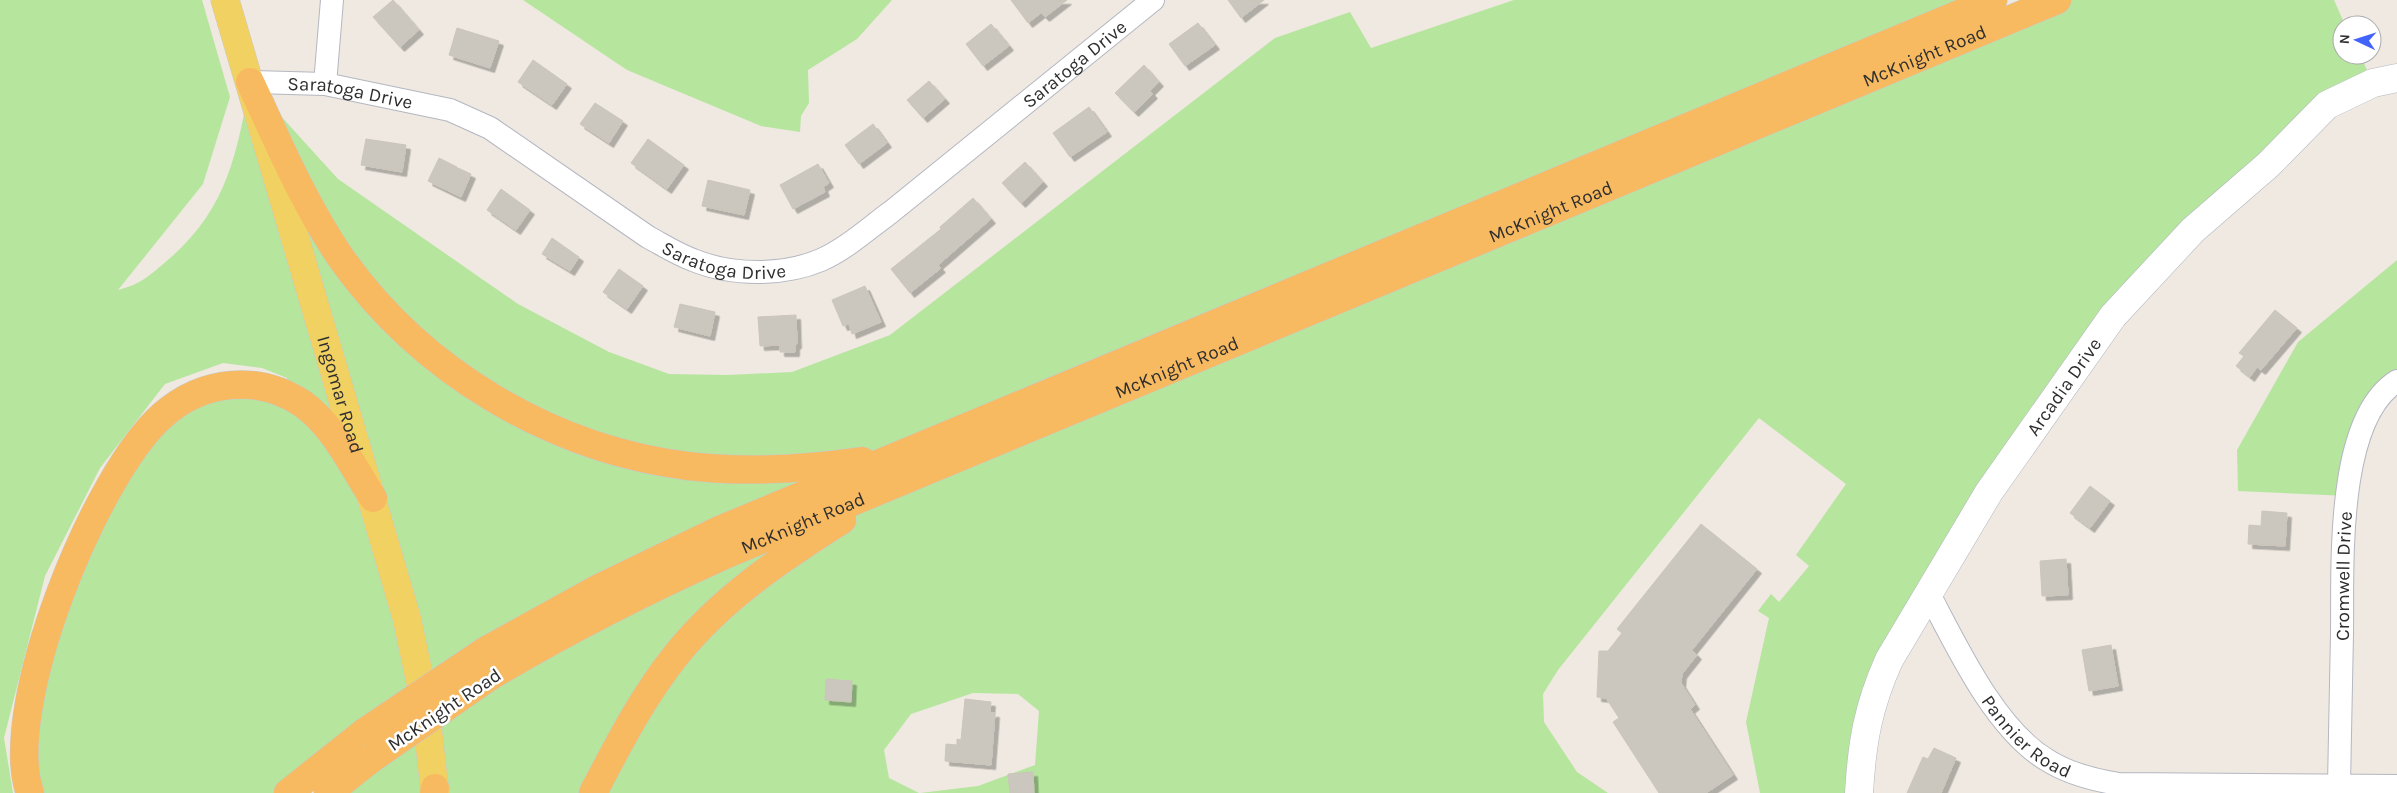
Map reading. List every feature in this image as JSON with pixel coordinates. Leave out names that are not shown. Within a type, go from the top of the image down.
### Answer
[{"type":"highway","name":"McKnight Road","points":[[903,467],[1993,0]]},
{"type":"highway","name":"McKnight Road","points":[[328,793],[541,618],[717,531],[903,467],[2057,0]]},
{"type":"highway","points":[[250,82],[321,227],[366,289],[418,343],[445,366],[506,406],[546,426],[602,447],[631,455],[689,466],[903,467]]},
{"type":"highway","points":[[30,793],[23,760],[25,723],[36,669],[56,607],[79,549],[100,506],[139,442],[164,414],[192,395],[222,385],[254,386],[288,396],[316,414],[372,498]]},
{"type":"highway","points":[[593,793],[641,706],[677,654],[698,630],[769,568],[903,467]]},
{"type":"highway","name":"McKnight Road","points":[[288,793],[366,731],[424,690],[487,664]]},
{"type":"main road","name":"Ingomar Road","points":[[225,0],[372,498],[418,665],[431,743],[435,791]]},
{"type":"street","points":[[325,84],[332,0]]},
{"type":"street","name":"Saratoga Drive","points":[[250,82],[325,84],[402,98],[459,113],[490,128],[648,237],[675,252],[694,261],[720,268],[767,271],[796,268],[822,259],[848,244],[899,206],[1153,0]]},
{"type":"street","name":"Arcadia Drive","points":[[1859,793],[1863,739],[1878,685],[1889,660],[1989,492],[2113,316],[2192,230],[2268,165],[2327,105],[2366,86],[2397,78]]},
{"type":"street","name":"Cromwell Drive","points":[[2339,785],[2344,551],[2349,478],[2363,427],[2374,405],[2390,386],[2397,381]]},
{"type":"street","name":"Pannier Road","points":[[1929,594],[1967,664],[2011,730],[2030,748],[2069,772],[2091,780],[2118,784],[2397,786]]},
{"type":"green space","points":[[0,0],[202,0],[230,97],[203,184],[118,290],[140,282],[169,259],[189,240],[217,200],[234,156],[250,82],[338,179],[518,304],[609,352],[669,374],[727,375],[792,372],[890,335],[1275,38],[1350,12],[1371,48],[1514,0],[1993,0],[549,642],[2057,0],[2334,0],[2341,15],[2332,15],[2332,65],[2365,65],[2373,83],[2353,91],[2113,316],[1889,660],[1859,793],[1760,793],[1746,722],[1769,618],[1758,611],[1771,594],[1779,602],[1809,566],[1796,555],[1846,484],[1759,418],[1558,670],[1543,694],[1544,722],[1577,772],[1608,793],[920,793],[978,786],[1035,765],[1039,711],[1018,694],[973,693],[911,714],[884,750],[889,778],[919,793],[328,793],[371,759],[288,793],[30,793],[23,743],[99,506],[192,395],[288,395],[287,378],[262,368],[223,363],[165,384],[100,468],[45,576],[4,738],[13,793],[0,793]]},
{"type":"green space","points":[[523,0],[892,0],[857,39],[808,70],[809,103],[801,116],[800,132],[761,126],[627,70]]},
{"type":"green space","points":[[2397,260],[2397,381],[2390,386],[2347,496],[2238,491],[2237,450],[2298,342]]},
{"type":"building","points":[[393,0],[419,30],[400,47],[373,17]]},
{"type":"building","points":[[1011,0],[1067,0],[1045,17],[1041,13],[1028,23]]},
{"type":"building","points":[[1228,0],[1264,0],[1241,18]]},
{"type":"building","points":[[1198,23],[1215,45],[1185,66],[1169,44]]},
{"type":"building","points":[[991,24],[1009,46],[983,66],[966,44]]},
{"type":"building","points":[[457,28],[499,41],[490,68],[449,55]]},
{"type":"building","points":[[533,60],[567,84],[552,105],[518,82]]},
{"type":"building","points":[[1144,65],[1159,82],[1150,91],[1153,94],[1134,112],[1115,93]]},
{"type":"building","points":[[929,81],[945,99],[923,118],[907,100]]},
{"type":"building","points":[[595,103],[623,121],[609,143],[580,124]]},
{"type":"building","points":[[1089,107],[1107,132],[1070,157],[1053,133]]},
{"type":"building","points":[[873,124],[887,143],[859,164],[845,145]]},
{"type":"building","points":[[366,139],[406,145],[402,172],[361,165]]},
{"type":"building","points":[[648,139],[684,165],[667,189],[631,163]]},
{"type":"building","points":[[439,158],[457,167],[456,171],[458,168],[471,174],[461,197],[428,181]]},
{"type":"building","points":[[1025,162],[1043,182],[1021,203],[1002,183]]},
{"type":"building","points":[[818,164],[829,183],[823,187],[825,192],[793,209],[780,185]]},
{"type":"building","points":[[708,180],[750,190],[744,215],[702,206]]},
{"type":"building","points":[[501,189],[530,210],[516,230],[487,210]]},
{"type":"building","points":[[973,198],[991,219],[938,265],[941,268],[910,293],[891,269],[941,229],[940,227]]},
{"type":"building","points":[[552,238],[579,257],[570,271],[542,254]]},
{"type":"building","points":[[619,269],[643,286],[627,309],[603,292]]},
{"type":"building","points":[[865,286],[881,322],[852,334],[849,324],[843,326],[832,300]]},
{"type":"building","points":[[680,304],[715,312],[710,336],[674,327]]},
{"type":"building","points":[[2275,310],[2297,328],[2261,370],[2257,367],[2250,377],[2236,366],[2244,356],[2239,353]]},
{"type":"building","points":[[796,315],[797,344],[795,345],[795,352],[780,352],[780,345],[760,346],[758,317]]},
{"type":"building","points":[[2090,486],[2110,501],[2090,528],[2070,513]]},
{"type":"building","points":[[2262,511],[2287,513],[2285,546],[2248,544],[2249,525],[2261,526]]},
{"type":"building","points":[[1701,524],[1757,569],[1692,650],[1697,655],[1682,674],[1681,683],[1695,705],[1690,709],[1733,775],[1706,793],[1659,793],[1613,722],[1619,718],[1606,698],[1597,697],[1599,651],[1608,651],[1622,633],[1617,629]]},
{"type":"building","points":[[2066,559],[2068,595],[2042,596],[2040,561]]},
{"type":"building","points":[[2111,645],[2118,686],[2089,691],[2082,650]]},
{"type":"building","points":[[826,679],[852,681],[851,702],[825,700]]},
{"type":"building","points":[[965,699],[991,702],[990,713],[995,713],[991,765],[945,761],[946,744],[957,745],[957,739],[961,740]]},
{"type":"building","points":[[1934,748],[1956,758],[1941,793],[1907,793],[1923,757],[1928,759]]},
{"type":"building","points":[[1033,772],[1034,793],[1010,793],[1008,774]]}]
